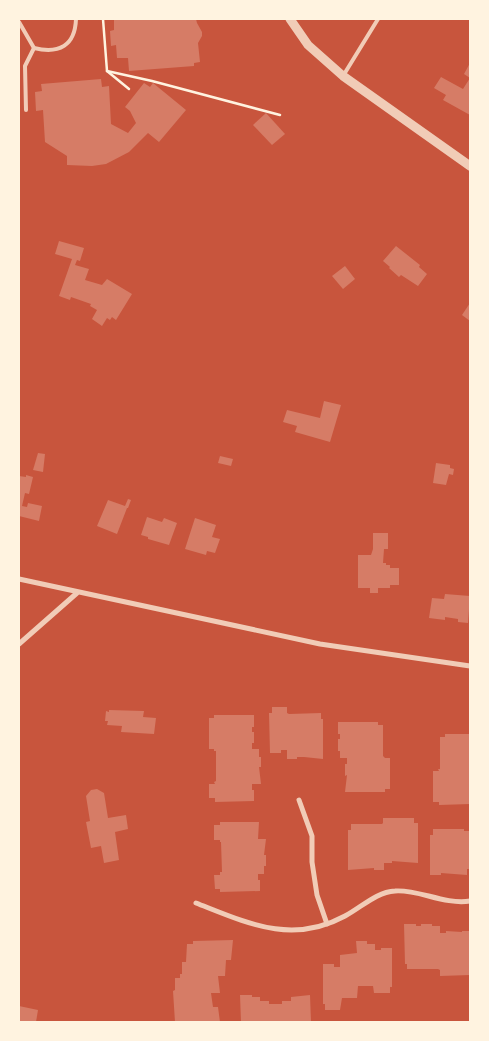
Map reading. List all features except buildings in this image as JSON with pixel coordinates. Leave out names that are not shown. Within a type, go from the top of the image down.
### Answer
[{"type":"street","points":[[290,19],[308,45],[343,76],[470,166]]},
{"type":"street","points":[[19,579],[320,644],[470,666]]},
{"type":"street","points":[[19,644],[77,592]]},
{"type":"street","points":[[299,800],[311,831],[316,895],[328,924]]},
{"type":"street","points":[[196,903],[248,922],[275,930],[288,931],[328,924],[343,917],[376,896],[398,890],[438,899],[470,901]]},
{"type":"lane","points":[[19,22],[34,48],[48,52],[66,45],[76,31],[76,19]]},
{"type":"lane","points":[[343,76],[378,19]]},
{"type":"lane","points":[[26,110],[25,66],[34,48]]},
{"type":"path","points":[[103,19],[106,71],[129,89]]},
{"type":"path","points":[[106,71],[152,81],[280,115]]}]
